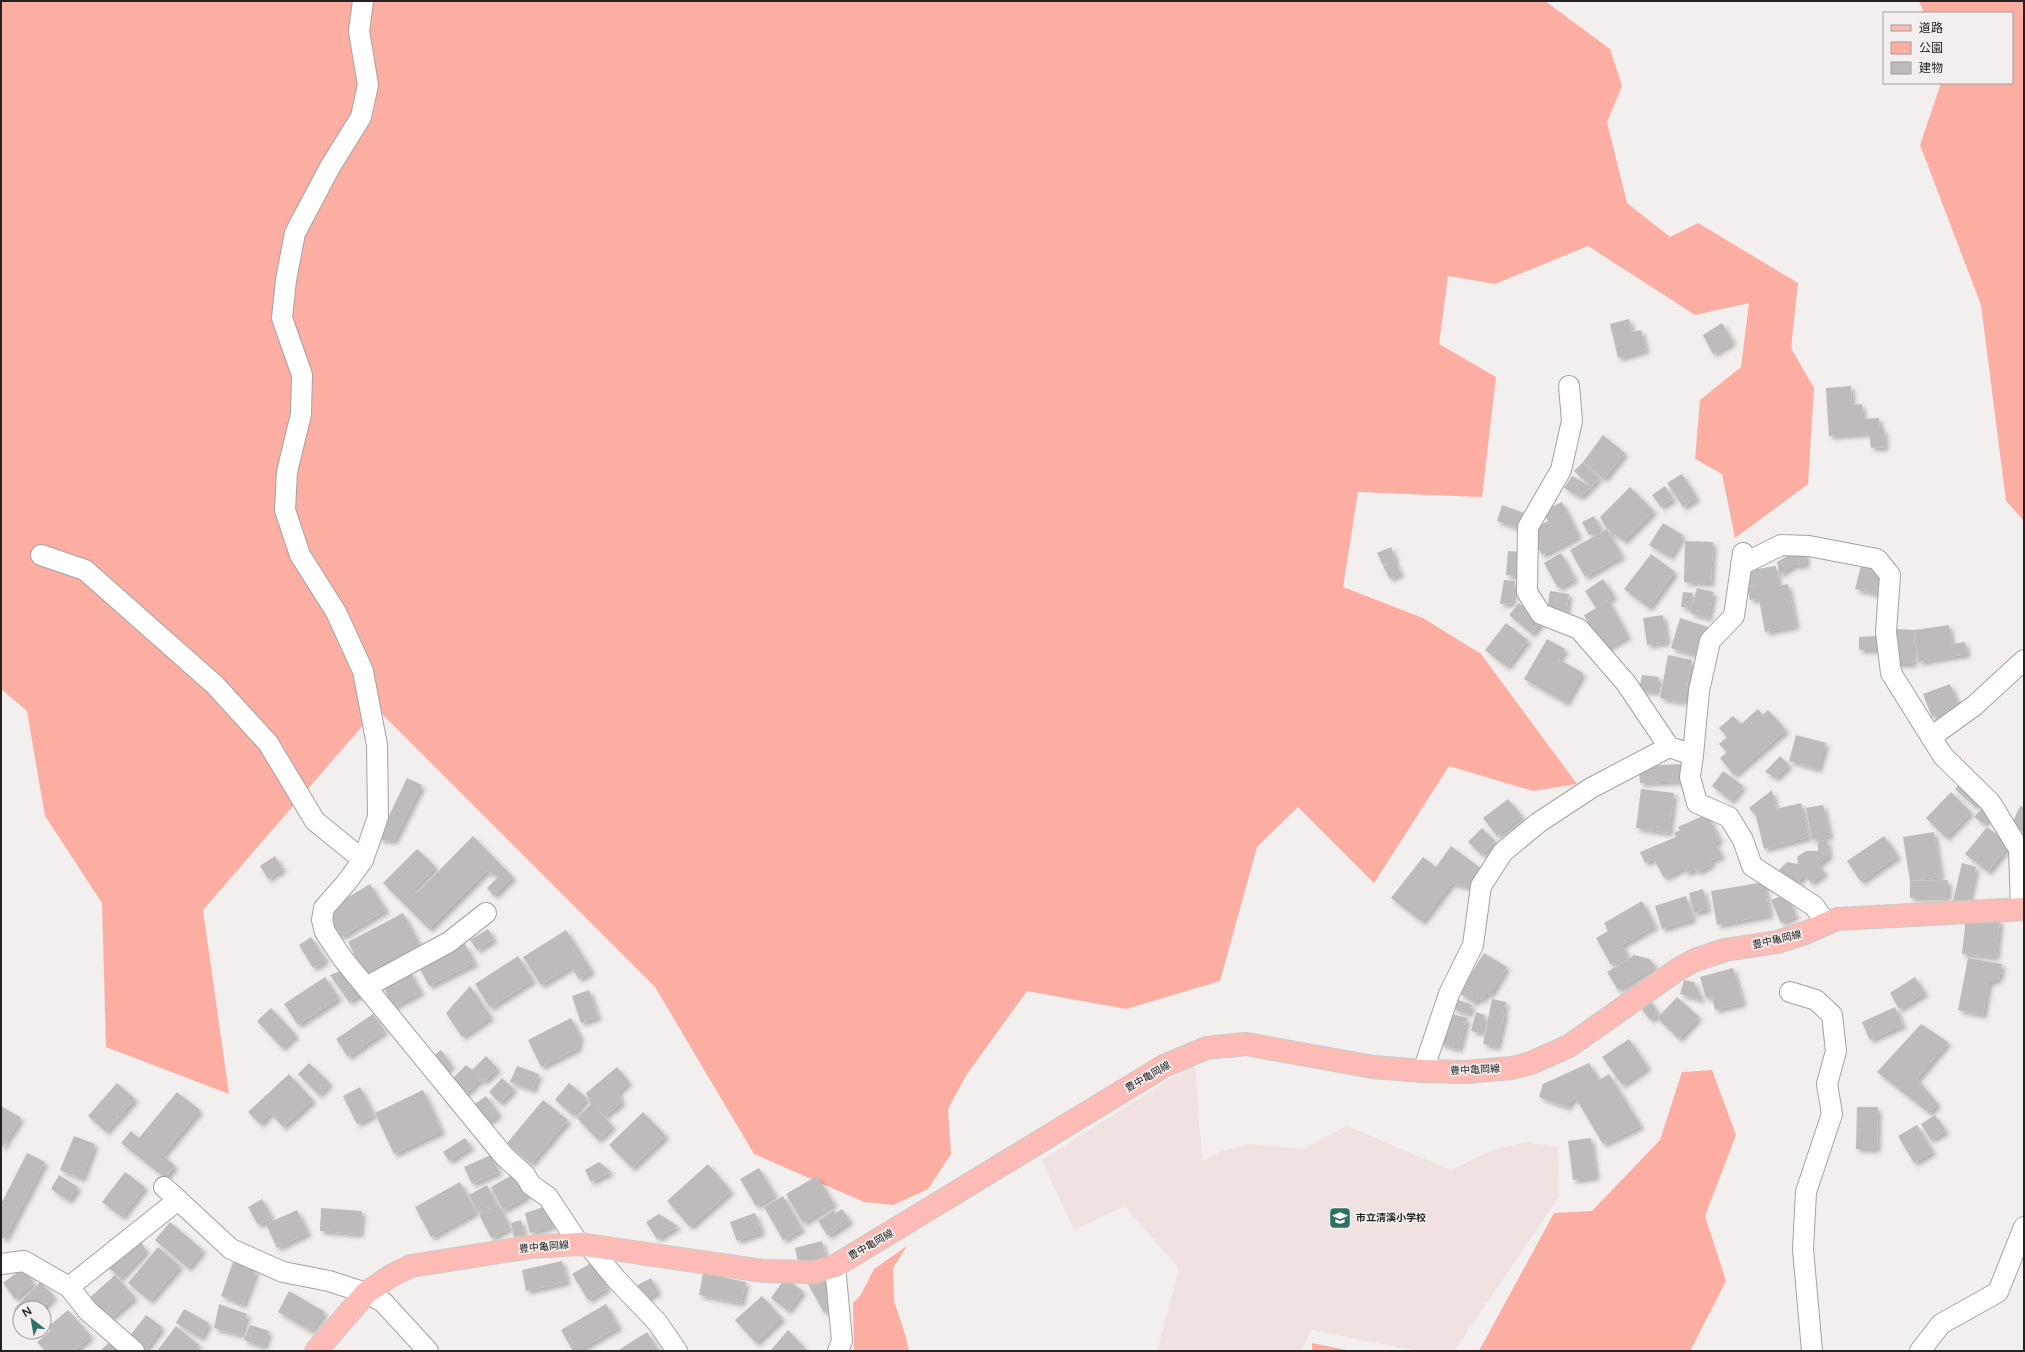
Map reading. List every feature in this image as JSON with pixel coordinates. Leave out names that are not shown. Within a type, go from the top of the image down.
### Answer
[{"type":"main road","name":"豊中亀岡線","points":[[316,1351],[366,1294],[392,1275],[411,1266],[530,1247],[584,1245],[763,1271],[814,1272],[835,1266],[1164,1066],[1206,1048],[1246,1044],[1373,1067],[1423,1071],[1488,1070],[1531,1064],[1569,1046],[1678,970],[1695,960],[1725,950],[1777,942],[1805,933],[1837,919],[2022,909]]},
{"type":"street","points":[[363,1],[359,31],[368,85],[361,117],[330,167],[296,232],[286,280],[282,318],[302,375],[301,414],[287,472],[286,510],[300,555],[336,612],[363,671],[378,745],[378,817],[363,860],[346,883],[324,908],[322,920],[325,932],[343,959],[504,1156],[525,1174],[531,1185],[548,1197],[584,1245],[658,1322],[677,1351]]},
{"type":"street","points":[[1569,386],[1572,421],[1561,470],[1528,527],[1527,592],[1540,614],[1579,629],[1626,683],[1669,747],[1694,755]]},
{"type":"street","points":[[1826,923],[1814,906],[1752,866],[1743,840],[1729,817],[1697,803],[1690,777],[1694,755],[1699,691],[1710,641],[1734,616],[1742,558],[1781,545],[1809,546],[1876,559],[1890,575],[1886,632],[1891,673],[1943,756],[1990,802],[2019,849],[2022,909]]},
{"type":"street","points":[[41,555],[85,570],[215,685],[268,743],[315,821],[363,860]]},
{"type":"street","points":[[1931,737],[1974,706],[2024,660]]},
{"type":"street","points":[[1423,1071],[1449,994],[1473,945],[1481,886],[1503,852],[1538,822],[1591,788],[1669,747]]},
{"type":"street","points":[[366,987],[449,942],[486,913]]},
{"type":"street","points":[[1790,992],[1816,1000],[1832,1015],[1836,1051],[1827,1084],[1832,1114],[1806,1192],[1803,1249],[1812,1351]]},
{"type":"street","points":[[69,1287],[171,1193],[231,1249],[283,1272],[329,1281],[366,1294],[383,1302],[428,1351]]},
{"type":"street","points":[[1920,1351],[1941,1324],[1998,1292],[2024,1227]]},
{"type":"street","points":[[1,1264],[24,1261],[69,1287],[88,1311],[134,1351]]},
{"type":"street","points":[[835,1266],[842,1341],[838,1351]]},
{"type":"shaded area","name":"市立清溪小学校","points":[[1195,1063],[1202,1161],[1221,1151],[1249,1144],[1303,1149],[1347,1126],[1451,1170],[1493,1150],[1525,1142],[1558,1147],[1559,1197],[1454,1351],[1418,1351],[1311,1330],[1302,1351],[1157,1351],[1179,1269],[1125,1206],[1074,1230],[1042,1160]]},
{"type":"green space","points":[[1,1],[1545,1],[1610,49],[1622,86],[1607,122],[1627,203],[1670,237],[1698,223],[1798,283],[1791,348],[1814,388],[1808,484],[1735,538],[1722,474],[1695,459],[1700,400],[1741,367],[1749,303],[1695,315],[1588,246],[1495,284],[1448,276],[1439,344],[1496,377],[1482,497],[1358,492],[1343,587],[1423,618],[1481,654],[1577,784],[1533,791],[1449,766],[1374,883],[1298,807],[1257,847],[1220,981],[1126,1009],[1027,991],[967,1074],[948,1109],[951,1154],[928,1189],[893,1205],[864,1202],[754,1154],[655,987],[377,709],[203,910],[229,1094],[106,1047],[102,903],[45,816],[27,711],[1,689]]},
{"type":"green space","points":[[1919,1],[2024,1],[2024,521],[2006,501],[1981,305],[1920,145],[1941,84],[2013,84],[2013,12],[1924,12]]},
{"type":"green space","points":[[1712,1070],[1736,1135],[1705,1216],[1726,1281],[1691,1349],[1692,1351],[1479,1351],[1554,1213],[1592,1211],[1660,1140],[1682,1072]]},
{"type":"green space","points":[[907,1246],[893,1268],[894,1301],[909,1351],[854,1351],[853,1303],[860,1296],[874,1269]]},
{"type":"green space","points":[[1312,1343],[1351,1351],[1312,1351]]},
{"type":"building","points":[[1629,319],[1632,332],[1641,330],[1646,350],[1618,358],[1610,324]]},
{"type":"building","points":[[1722,323],[1733,342],[1713,354],[1703,335]]},
{"type":"building","points":[[1851,386],[1852,405],[1862,404],[1863,419],[1879,418],[1880,429],[1884,429],[1885,447],[1871,448],[1869,433],[1829,436],[1826,388]]},
{"type":"building","points":[[1603,435],[1625,453],[1604,479],[1583,462]]},
{"type":"building","points":[[1583,462],[1599,478],[1591,487],[1574,471]]},
{"type":"building","points":[[1682,474],[1697,498],[1683,507],[1667,483]]},
{"type":"building","points":[[1572,476],[1591,487],[1580,497],[1564,488]]},
{"type":"building","points":[[1665,486],[1673,499],[1661,507],[1652,495]]},
{"type":"building","points":[[1630,487],[1654,511],[1624,541],[1607,529],[1600,517]]},
{"type":"building","points":[[1562,502],[1579,536],[1542,555],[1529,531],[1548,521],[1543,511]]},
{"type":"building","points":[[1502,505],[1524,513],[1519,528],[1497,521]]},
{"type":"building","points":[[1594,516],[1601,529],[1589,535],[1582,522]]},
{"type":"building","points":[[1663,523],[1683,535],[1670,557],[1649,545]]},
{"type":"building","points":[[1607,529],[1622,556],[1585,577],[1570,550]]},
{"type":"building","points":[[1685,541],[1713,542],[1711,583],[1684,582]]},
{"type":"building","points":[[1391,547],[1396,560],[1394,560],[1401,573],[1390,579],[1383,566],[1392,561],[1383,565],[1377,553]]},
{"type":"building","points":[[1508,551],[1520,552],[1518,576],[1506,575]]},
{"type":"building","points":[[1561,553],[1575,579],[1558,588],[1544,563]]},
{"type":"building","points":[[1792,553],[1806,553],[1806,565],[1794,565],[1780,574],[1777,562]]},
{"type":"building","points":[[1651,554],[1675,572],[1649,608],[1624,589]]},
{"type":"building","points":[[1776,566],[1779,586],[1788,584],[1796,626],[1765,632],[1759,599],[1750,600],[1747,587],[1758,585],[1748,586],[1750,570]]},
{"type":"building","points":[[1861,566],[1882,571],[1876,594],[1855,589]]},
{"type":"building","points":[[1603,579],[1614,596],[1596,608],[1585,591]]},
{"type":"building","points":[[1504,580],[1515,581],[1512,603],[1500,604]]},
{"type":"building","points":[[1697,588],[1714,592],[1708,618],[1690,613]]},
{"type":"building","points":[[1550,591],[1569,594],[1566,613],[1547,610]]},
{"type":"building","points":[[1683,592],[1693,593],[1692,608],[1681,607]]},
{"type":"building","points":[[1609,601],[1628,636],[1604,650],[1584,615]]},
{"type":"building","points":[[1519,603],[1542,622],[1532,634],[1509,615]]},
{"type":"building","points":[[1663,615],[1667,642],[1647,645],[1643,618]]},
{"type":"building","points":[[1680,618],[1708,627],[1698,656],[1671,648]]},
{"type":"building","points":[[1506,623],[1528,640],[1507,667],[1485,650]]},
{"type":"building","points":[[1949,625],[1952,644],[1965,642],[1967,654],[1918,662],[1915,630]]},
{"type":"building","points":[[1897,629],[1915,630],[1913,664],[1895,664]]},
{"type":"building","points":[[1878,636],[1878,650],[1859,650],[1859,637]]},
{"type":"building","points":[[1547,639],[1565,649],[1554,669],[1560,660],[1583,673],[1566,703],[1524,679]]},
{"type":"building","points":[[1668,655],[1692,660],[1684,702],[1660,698]]},
{"type":"building","points":[[1642,675],[1659,677],[1656,692],[1639,690]]},
{"type":"building","points":[[1950,684],[1959,706],[1932,717],[1923,694]]},
{"type":"building","points":[[1758,709],[1763,715],[1768,710],[1786,730],[1734,775],[1720,758],[1727,752],[1719,744],[1727,737],[1719,728],[1733,716],[1741,724]]},
{"type":"building","points":[[1796,735],[1826,743],[1818,769],[1789,761]]},
{"type":"building","points":[[1780,756],[1789,765],[1776,778],[1765,772]]},
{"type":"building","points":[[1683,764],[1683,781],[1640,783],[1639,766]]},
{"type":"building","points":[[1723,771],[1743,786],[1731,801],[1712,786]]},
{"type":"building","points":[[407,778],[422,785],[394,841],[378,839]]},
{"type":"building","points":[[1963,781],[1982,799],[1975,807],[1955,789]]},
{"type":"building","points":[[1641,789],[1674,793],[1669,833],[1636,828]]},
{"type":"building","points":[[1772,790],[1776,809],[1801,803],[1809,837],[1764,849],[1756,816],[1749,808]]},
{"type":"building","points":[[1951,792],[1971,812],[1946,838],[1926,818]]},
{"type":"building","points":[[1508,799],[1522,816],[1497,836],[1483,818]]},
{"type":"building","points":[[1823,805],[1830,836],[1812,840],[1806,808]]},
{"type":"building","points":[[2020,806],[2024,807],[2023,831],[2011,826]]},
{"type":"building","points":[[1983,807],[1992,814],[1984,824],[1974,817]]},
{"type":"building","points":[[1707,814],[1720,840],[1715,843],[1722,856],[1710,861],[1712,864],[1697,872],[1695,869],[1686,873],[1684,868],[1664,878],[1654,859],[1645,863],[1640,852],[1676,837],[1674,833],[1680,830],[1678,827]]},
{"type":"building","points":[[1987,827],[2010,844],[1988,872],[1965,854]]},
{"type":"building","points":[[1482,828],[1495,841],[1482,855],[1468,842]]},
{"type":"building","points":[[1934,832],[1941,877],[1910,881],[1903,837]]},
{"type":"building","points":[[473,836],[513,877],[494,896],[487,888],[498,877],[487,871],[429,929],[383,883],[417,849],[436,867],[414,889],[417,893]]},
{"type":"building","points":[[1884,836],[1898,856],[1861,882],[1847,861]]},
{"type":"building","points":[[1827,839],[1829,856],[1818,864],[1825,873],[1811,883],[1804,874],[1798,883],[1778,871],[1787,862],[1798,864],[1797,857],[1806,851],[1818,851],[1818,843]]},
{"type":"building","points":[[1451,846],[1483,870],[1470,888],[1452,883],[1422,922],[1391,898],[1423,857],[1436,867]]},
{"type":"building","points":[[275,856],[283,869],[268,879],[260,866]]},
{"type":"building","points":[[1962,863],[1976,867],[1969,900],[1953,901]]},
{"type":"building","points":[[1948,880],[1948,897],[1910,898],[1910,881]]},
{"type":"building","points":[[1764,882],[1770,915],[1717,925],[1711,891]]},
{"type":"building","points":[[370,884],[386,910],[341,937],[325,911]]},
{"type":"building","points":[[1703,889],[1708,909],[1694,913],[1689,893]]},
{"type":"building","points":[[1786,894],[1796,916],[1781,923],[1771,900]]},
{"type":"building","points":[[1686,896],[1693,919],[1662,929],[1655,906]]},
{"type":"building","points":[[1642,901],[1655,926],[1622,945],[1628,956],[1611,965],[1596,938],[1608,931],[1604,923]]},
{"type":"building","points":[[403,913],[421,947],[365,976],[348,942]]},
{"type":"building","points":[[1966,917],[2000,920],[1996,957],[1962,954]]},
{"type":"building","points":[[488,929],[494,939],[477,950],[470,940]]},
{"type":"building","points":[[566,930],[592,971],[579,979],[571,967],[541,985],[523,957]]},
{"type":"building","points":[[311,937],[326,960],[313,968],[299,945]]},
{"type":"building","points":[[465,944],[475,963],[429,986],[419,967]]},
{"type":"building","points":[[1484,953],[1507,967],[1490,995],[1486,993],[1482,1000],[1478,998],[1475,1003],[1459,993]]},
{"type":"building","points":[[1634,955],[1650,959],[1655,967],[1618,990],[1607,972]]},
{"type":"building","points":[[518,956],[533,980],[490,1008],[475,984]]},
{"type":"building","points":[[1968,958],[2002,964],[1999,979],[1989,982],[1983,1015],[1958,1010]]},
{"type":"building","points":[[1733,968],[1743,1003],[1715,1010],[1712,997],[1706,998],[1700,977]]},
{"type":"building","points":[[345,969],[362,993],[349,1002],[330,975]]},
{"type":"building","points":[[410,971],[421,992],[393,1007],[383,986]]},
{"type":"building","points":[[325,977],[339,998],[298,1025],[284,1004]]},
{"type":"building","points":[[1915,977],[1925,993],[1899,1009],[1890,993]]},
{"type":"building","points":[[1684,980],[1694,982],[1702,1000],[1680,994]]},
{"type":"building","points":[[470,986],[491,1017],[462,1037],[446,1013]]},
{"type":"building","points":[[589,990],[598,1017],[581,1023],[572,996]]},
{"type":"building","points":[[1677,997],[1699,1017],[1679,1039],[1657,1018]]},
{"type":"building","points":[[1648,998],[1659,1014],[1650,1020],[1638,1004]]},
{"type":"building","points":[[1456,999],[1472,1005],[1469,1014],[1453,1009]]},
{"type":"building","points":[[1492,999],[1506,1002],[1497,1047],[1483,1044]]},
{"type":"building","points":[[1895,1007],[1903,1025],[1870,1040],[1862,1022]]},
{"type":"building","points":[[271,1008],[296,1035],[282,1048],[257,1021]]},
{"type":"building","points":[[1476,1012],[1485,1015],[1481,1033],[1471,1031]]},
{"type":"building","points":[[1448,1013],[1467,1018],[1459,1049],[1440,1044]]},
{"type":"building","points":[[373,1014],[385,1031],[348,1057],[336,1039]]},
{"type":"building","points":[[571,1018],[580,1036],[578,1048],[541,1067],[528,1040]]},
{"type":"building","points":[[1921,1024],[1948,1042],[1917,1079],[1938,1104],[1929,1113],[1877,1072]]},
{"type":"building","points":[[1629,1039],[1648,1067],[1622,1085],[1602,1057]]},
{"type":"building","points":[[441,1050],[452,1066],[443,1072],[432,1057]]},
{"type":"building","points":[[486,1056],[498,1069],[483,1082],[474,1072],[480,1080],[463,1096],[449,1082],[466,1065],[472,1070]]},
{"type":"building","points":[[309,1063],[330,1083],[319,1095],[298,1074]]},
{"type":"building","points":[[1589,1063],[1599,1080],[1609,1074],[1641,1126],[1603,1144],[1575,1097],[1567,1107],[1539,1097],[1543,1084]]},
{"type":"building","points":[[517,1066],[539,1074],[533,1090],[510,1082]]},
{"type":"building","points":[[617,1067],[629,1082],[618,1092],[622,1102],[605,1116],[594,1107],[613,1126],[598,1140],[577,1118],[591,1104],[586,1093]]},
{"type":"building","points":[[289,1074],[313,1100],[283,1127],[271,1113],[260,1124],[248,1112]]},
{"type":"building","points":[[502,1078],[514,1089],[500,1103],[489,1092]]},
{"type":"building","points":[[117,1083],[135,1099],[106,1132],[88,1116]]},
{"type":"building","points":[[569,1083],[587,1098],[573,1115],[555,1100]]},
{"type":"building","points":[[360,1087],[374,1115],[357,1124],[343,1096]]},
{"type":"building","points":[[423,1090],[442,1131],[394,1154],[375,1113]]},
{"type":"building","points":[[177,1092],[200,1110],[163,1155],[175,1166],[165,1178],[121,1143],[131,1131],[139,1138]]},
{"type":"building","points":[[486,1096],[499,1114],[485,1124],[472,1106]]},
{"type":"building","points":[[543,1100],[568,1120],[531,1164],[507,1143]]},
{"type":"building","points":[[1,1106],[21,1118],[1,1149]]},
{"type":"building","points":[[1857,1107],[1878,1107],[1877,1149],[1856,1149]]},
{"type":"building","points":[[643,1112],[666,1136],[632,1168],[609,1145]]},
{"type":"building","points":[[1935,1115],[1946,1131],[1931,1140],[1921,1124]]},
{"type":"building","points":[[1917,1125],[1933,1152],[1914,1163],[1898,1136]]},
{"type":"building","points":[[74,1136],[95,1144],[82,1179],[60,1170]]},
{"type":"building","points":[[465,1138],[471,1147],[449,1161],[443,1152]]},
{"type":"building","points":[[1591,1138],[1596,1177],[1573,1180],[1568,1141]]},
{"type":"building","points":[[27,1153],[45,1162],[5,1239],[1,1237],[1,1204]]},
{"type":"building","points":[[491,1155],[499,1172],[472,1184],[464,1167]]},
{"type":"building","points":[[599,1162],[611,1172],[591,1182],[585,1170]]},
{"type":"building","points":[[708,1164],[731,1191],[690,1227],[667,1201]]},
{"type":"building","points":[[759,1168],[775,1195],[756,1206],[740,1179]]},
{"type":"building","points":[[125,1172],[145,1187],[122,1217],[102,1202]]},
{"type":"building","points":[[516,1173],[528,1196],[503,1210],[491,1187]]},
{"type":"building","points":[[59,1175],[78,1187],[69,1201],[51,1189]]},
{"type":"building","points":[[817,1176],[834,1204],[803,1223],[786,1194]]},
{"type":"building","points":[[460,1182],[476,1212],[431,1237],[415,1207]]},
{"type":"building","points":[[487,1185],[496,1203],[478,1212],[469,1195]]},
{"type":"building","points":[[783,1196],[802,1229],[783,1240],[764,1207]]},
{"type":"building","points":[[262,1199],[272,1218],[258,1225],[248,1207]]},
{"type":"building","points":[[498,1204],[510,1228],[491,1238],[479,1214]]},
{"type":"building","points":[[547,1206],[553,1226],[530,1233],[525,1213]]},
{"type":"building","points":[[321,1208],[362,1211],[360,1234],[320,1231]]},
{"type":"building","points":[[842,1209],[850,1221],[828,1236],[818,1221],[834,1210],[836,1213]]},
{"type":"building","points":[[297,1210],[308,1233],[277,1248],[266,1224]]},
{"type":"building","points":[[755,1213],[762,1232],[737,1241],[730,1222]]},
{"type":"building","points":[[659,1214],[678,1226],[657,1239],[646,1222]]},
{"type":"building","points":[[521,1220],[524,1234],[514,1237],[511,1223]]},
{"type":"building","points":[[170,1222],[203,1250],[188,1268],[155,1240]]},
{"type":"building","points":[[822,1241],[825,1254],[798,1262],[795,1248]]},
{"type":"building","points":[[142,1243],[146,1251],[120,1278],[105,1264]]},
{"type":"building","points":[[158,1247],[180,1266],[150,1301],[128,1283]]},
{"type":"building","points":[[562,1261],[567,1282],[526,1291],[522,1270]]},
{"type":"building","points":[[233,1262],[256,1271],[243,1305],[221,1296]]},
{"type":"building","points":[[593,1262],[608,1288],[588,1300],[572,1274]]},
{"type":"building","points":[[23,1268],[34,1283],[15,1299],[3,1283]]},
{"type":"building","points":[[703,1273],[746,1282],[741,1303],[699,1295]]},
{"type":"building","points":[[115,1275],[135,1297],[105,1323],[86,1301]]},
{"type":"building","points":[[651,1278],[658,1292],[644,1300],[636,1286]]},
{"type":"building","points":[[785,1278],[803,1291],[788,1311],[771,1298]]},
{"type":"building","points":[[829,1280],[834,1307],[824,1313],[807,1282]]},
{"type":"building","points":[[40,1282],[54,1296],[50,1300],[23,1300]]},
{"type":"building","points":[[289,1291],[325,1312],[311,1331],[278,1312]]},
{"type":"building","points":[[762,1296],[782,1318],[756,1343],[735,1320]]},
{"type":"building","points":[[219,1304],[247,1314],[241,1335],[214,1328]]},
{"type":"building","points":[[606,1304],[619,1327],[577,1351],[573,1351],[561,1330]]},
{"type":"building","points":[[184,1309],[209,1323],[201,1338],[176,1323]]},
{"type":"building","points":[[68,1310],[91,1336],[74,1351],[46,1351],[37,1342],[39,1340],[52,1340],[52,1323]]},
{"type":"building","points":[[146,1315],[162,1327],[145,1350],[129,1337]]},
{"type":"building","points":[[250,1325],[269,1331],[264,1347],[244,1340]]},
{"type":"building","points":[[176,1326],[199,1345],[194,1351],[157,1351]]},
{"type":"building","points":[[788,1330],[804,1347],[800,1351],[770,1351]]},
{"type":"building","points":[[647,1332],[659,1351],[617,1351]]},
{"type":"building","points":[[114,1338],[127,1351],[101,1350]]},
{"type":"place","name":"市立清溪小学校","points":[[1340,1218]]}]
